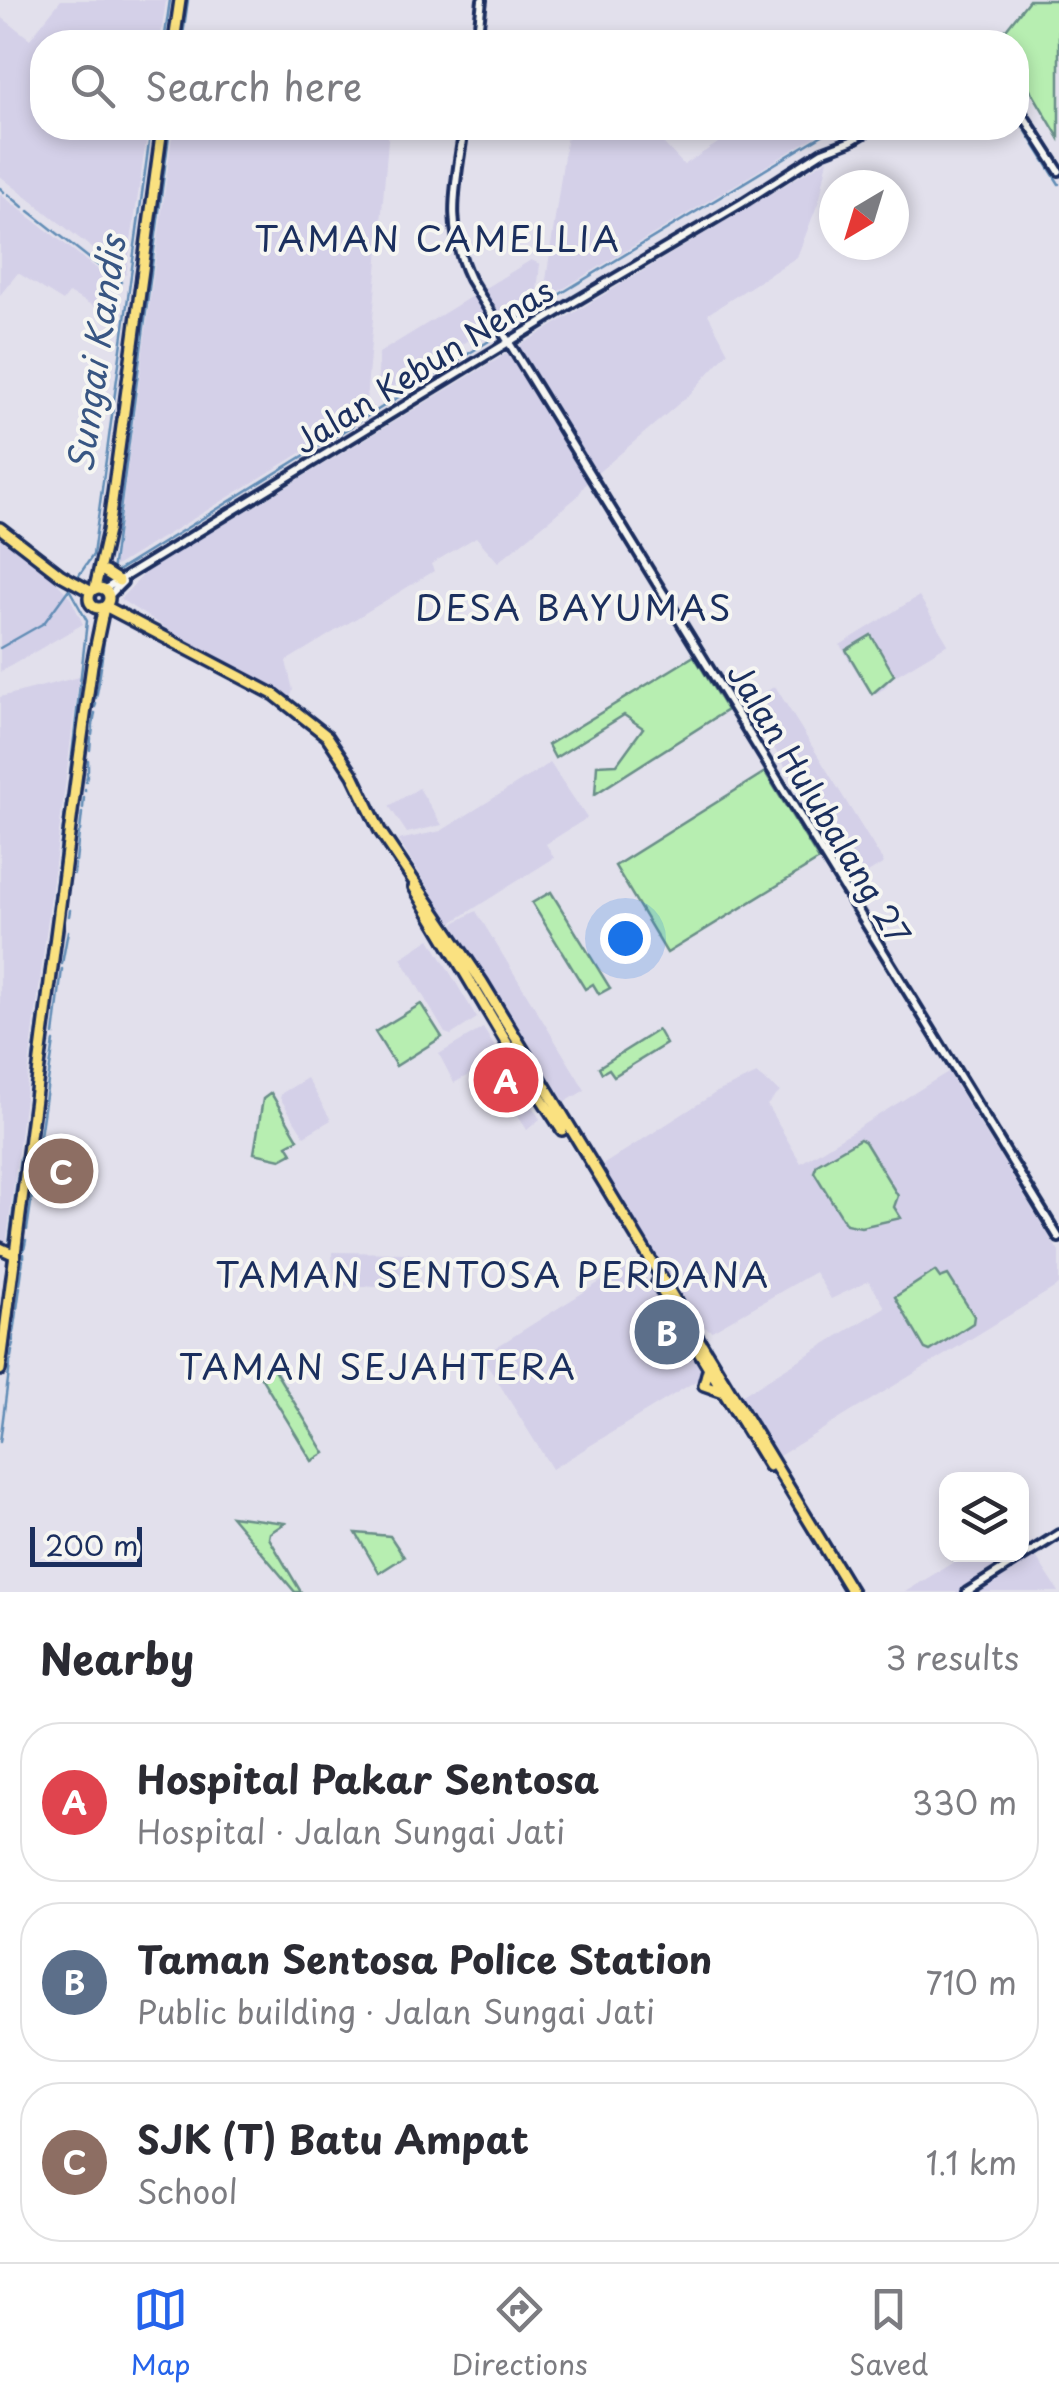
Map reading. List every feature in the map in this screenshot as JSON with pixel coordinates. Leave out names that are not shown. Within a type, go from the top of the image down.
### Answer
[{"type":"main road","points":[[176,30],[180,0]]},
{"type":"main road","points":[[0,1370],[103,554],[160,140]]},
{"type":"main road","points":[[0,528],[61,575],[275,695],[327,736],[380,830],[705,1348],[849,1592]]},
{"type":"main road","points":[[98,596],[105,572],[103,554]]},
{"type":"main road","points":[[105,572],[119,580]]},
{"type":"main road","points":[[61,575],[98,596]]},
{"type":"main road","points":[[515,1046],[708,1369],[704,1386],[723,1393],[849,1592]]},
{"type":"main road","points":[[0,1248],[16,1255]]},
{"type":"main road","points":[[685,1318],[705,1332],[705,1348]]},
{"type":"street","points":[[478,30],[482,0]]},
{"type":"street","points":[[1029,124],[1059,170]]},
{"type":"street","name":"Jalan Hulubalang 27","points":[[462,140],[453,208],[455,238],[470,279],[1059,1238]]},
{"type":"street","name":"Jalan Kebun Nenas","points":[[98,596],[822,152],[853,140]]},
{"type":"street","points":[[494,352],[501,329],[527,331]]},
{"type":"street","points":[[98,596],[136,572]]},
{"type":"street","points":[[967,1592],[1059,1534]]},
{"type":"shaded area","points":[[61,0],[166,0],[162,30],[37,30]]},
{"type":"shaded area","points":[[0,16],[30,39],[30,140],[146,140],[126,275],[0,176]]},
{"type":"shaded area","points":[[171,140],[388,140],[365,414],[114,567]]},
{"type":"shaded area","points":[[566,140],[660,140],[684,165],[723,140],[809,140],[543,301]]},
{"type":"shaded area","points":[[828,159],[826,170],[819,170],[819,201],[797,257],[708,314],[728,352],[690,394],[587,482],[577,497],[498,562],[476,537],[431,564],[434,571],[286,661],[293,690],[290,698],[200,650],[120,599],[147,571]]},
{"type":"shaded area","points":[[0,194],[113,281],[107,313],[69,293],[63,301],[18,273],[0,295]]},
{"type":"shaded area","points":[[531,260],[540,264],[537,292],[531,302],[383,393],[377,391],[379,353]]},
{"type":"shaded area","points":[[0,532],[36,560],[70,597],[83,624],[0,672]]},
{"type":"shaded area","points":[[919,596],[948,644],[890,679],[885,688],[872,696],[840,645]]},
{"type":"shaded area","points":[[79,677],[6,1246],[0,1242],[0,697]]},
{"type":"shaded area","points":[[775,686],[884,863],[855,881],[747,704]]},
{"type":"shaded area","points":[[550,763],[587,818],[546,844],[554,858],[451,923],[398,840],[441,831]]},
{"type":"shaded area","points":[[419,788],[442,825],[407,833],[389,806]]},
{"type":"shaded area","points":[[476,911],[585,1090],[565,1102],[453,924]]},
{"type":"shaded area","points":[[430,939],[477,1018],[451,1035],[445,1033],[401,958]]},
{"type":"shaded area","points":[[483,1028],[501,1057],[454,1083],[439,1054]]},
{"type":"shaded area","points":[[508,1069],[540,1119],[527,1130],[509,1101],[496,1109],[479,1087]]},
{"type":"shaded area","points":[[948,1072],[1059,1252],[1059,1285],[779,1456],[741,1396],[885,1307],[869,1281],[831,1299],[815,1272],[712,1331],[700,1325],[601,1166],[717,1092],[757,1074],[780,1092],[767,1105],[801,1163]]},
{"type":"shaded area","points":[[307,1078],[331,1120],[304,1136],[280,1098]]},
{"type":"shaded area","points":[[42,1148],[86,1154],[81,1193],[37,1188]]},
{"type":"shaded area","points":[[332,1252],[409,1253],[419,1265],[378,1287],[334,1285]]},
{"type":"shaded area","points":[[635,1260],[704,1376],[552,1469],[482,1356]]},
{"type":"shaded area","points":[[1029,1546],[1059,1592],[905,1592],[954,1562],[1029,1562]]},
{"type":"green space","points":[[1029,0],[1059,0],[1059,138],[1029,87],[1029,30],[1005,30]]},
{"type":"green space","points":[[871,635],[894,675],[872,694],[846,650]]},
{"type":"green space","points":[[694,656],[727,710],[595,794],[597,765],[617,764],[643,728],[624,715],[555,758],[548,745]]},
{"type":"green space","points":[[765,772],[819,860],[667,953],[615,866]]},
{"type":"green space","points":[[551,892],[610,988],[599,994],[593,984],[585,989],[532,903]]},
{"type":"green space","points":[[421,1004],[442,1037],[396,1066],[375,1032]]},
{"type":"green space","points":[[658,1030],[666,1044],[614,1076],[609,1069],[602,1073],[599,1067]]},
{"type":"green space","points":[[271,1093],[298,1139],[287,1145],[292,1153],[281,1159],[254,1153],[263,1099]]},
{"type":"green space","points":[[860,1139],[898,1196],[894,1207],[901,1218],[861,1227],[846,1224],[814,1172],[817,1164]]},
{"type":"green space","points":[[935,1271],[940,1278],[948,1275],[974,1316],[973,1323],[930,1351],[925,1349],[895,1297]]},
{"type":"green space","points":[[272,1366],[325,1453],[312,1461],[259,1374]]},
{"type":"green space","points":[[231,1516],[285,1523],[269,1538],[301,1592],[295,1592]]},
{"type":"green space","points":[[356,1533],[390,1536],[404,1557],[379,1573]]},
{"type":"waterway","name":"Sungai Kandis","points":[[166,30],[170,0]]},
{"type":"waterway","points":[[184,30],[188,0]]},
{"type":"waterway","points":[[1029,136],[1059,184]]},
{"type":"waterway","name":"Sungai Kandis","points":[[75,581],[93,555],[149,140]]},
{"type":"waterway","points":[[112,572],[168,140]]},
{"type":"waterway","points":[[514,322],[814,140]]},
{"type":"waterway","points":[[0,188],[4,192]]},
{"type":"waterway","points":[[8,194],[23,207]]},
{"type":"waterway","points":[[29,211],[104,270]]},
{"type":"waterway","points":[[111,275],[121,282]]},
{"type":"waterway","points":[[114,573],[493,335]]},
{"type":"waterway","name":"Sungai Kandis","points":[[0,648],[44,623],[71,586]]},
{"type":"waterway","points":[[69,589],[87,621],[70,774]]},
{"type":"waterway","points":[[101,664],[107,616],[112,614]]},
{"type":"waterway","points":[[99,680],[101,667]]},
{"type":"waterway","points":[[96,698],[99,682]]},
{"type":"waterway","points":[[93,725],[95,713]]},
{"type":"waterway","points":[[92,735],[93,727]]},
{"type":"waterway","points":[[90,750],[91,738]]},
{"type":"waterway","points":[[88,760],[88,770]]},
{"type":"waterway","points":[[86,781],[87,776]]},
{"type":"waterway","points":[[52,913],[67,797]]},
{"type":"waterway","points":[[83,808],[84,797]]},
{"type":"waterway","points":[[80,831],[82,813]]},
{"type":"waterway","points":[[76,861],[79,833]]},
{"type":"waterway","points":[[74,874],[75,864]]},
{"type":"waterway","points":[[69,916],[70,910]]},
{"type":"waterway","points":[[33,1060],[51,927]]},
{"type":"waterway","points":[[62,964],[68,931]]},
{"type":"waterway","points":[[54,1035],[62,969]]},
{"type":"waterway","points":[[37,1156],[54,1041]]},
{"type":"waterway","points":[[9,1245],[20,1157]]},
{"type":"waterway","points":[[35,1172],[37,1160]]},
{"type":"waterway","points":[[27,1230],[35,1175]]},
{"type":"waterway","points":[[24,1250],[26,1240]]},
{"type":"waterway","points":[[5,1280],[8,1260]]},
{"type":"waterway","points":[[22,1266],[23,1260]]},
{"type":"waterway","points":[[20,1284],[22,1269]]},
{"type":"waterway","points":[[0,1322],[5,1284]]},
{"type":"waterway","points":[[17,1309],[20,1287]]},
{"type":"waterway","points":[[14,1333],[17,1312]]},
{"type":"waterway","points":[[13,1341],[14,1336]]},
{"type":"waterway","points":[[12,1348],[13,1344]]},
{"type":"waterway","points":[[11,1357],[12,1351]]},
{"type":"waterway","points":[[0,1442],[10,1364]]},
{"type":"place","name":"Hospital Pakar Sentosa","points":[[506,1080]]},
{"type":"place","name":"SJK (T) Batu Ampat","points":[[61,1171]]},
{"type":"place","name":"Taman Sentosa Police Station","points":[[667,1332]]},
{"type":"district","name":"TAMAN CAMELLIA","points":[[438,237]]},
{"type":"district","name":"DESA BAYUMAS","points":[[574,606]]},
{"type":"district","name":"TAMAN SENTOSA PERDANA","points":[[493,1273]]},
{"type":"district","name":"TAMAN SEJAHTERA","points":[[378,1365]]}]
